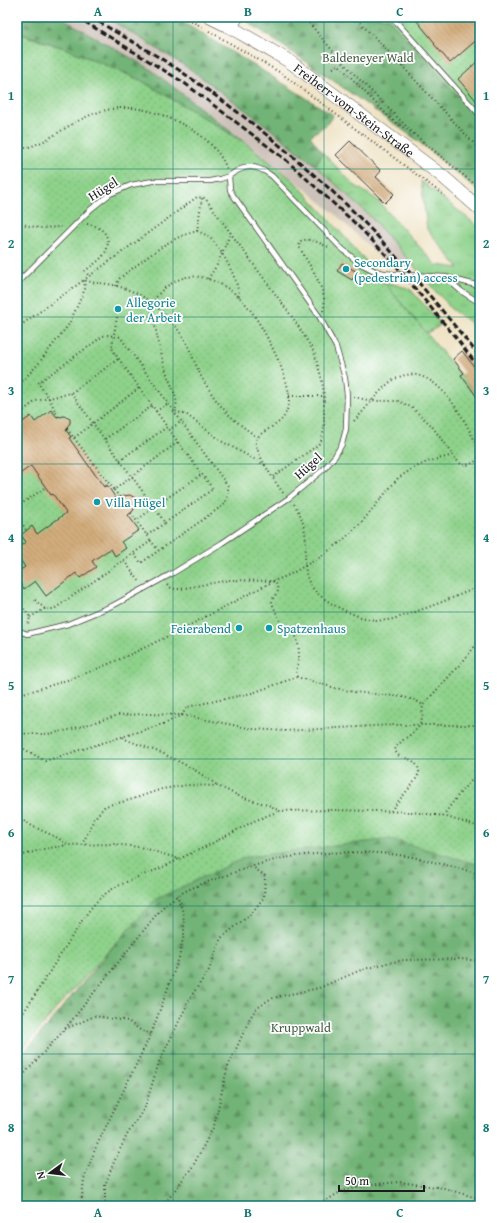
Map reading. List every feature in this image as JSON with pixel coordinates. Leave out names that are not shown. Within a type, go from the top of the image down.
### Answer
[{"type":"main road","name":"Freiherr-vom-Stein-Straße","points":[[214,18],[289,61],[441,175],[480,209]]},
{"type":"street","points":[[232,28],[239,17]]},
{"type":"lane","points":[[392,17],[480,115]]},
{"type":"lane","name":"Hügel","points":[[17,283],[91,209],[110,194],[131,185],[153,181],[210,181],[228,176],[238,170],[256,167],[265,170],[272,176],[340,247],[359,263],[375,271],[445,277],[480,286]]},
{"type":"lane","name":"Hügel","points":[[27,634],[68,624],[114,605],[162,579],[222,543],[289,498],[324,468],[335,456],[342,444],[346,429],[347,395],[346,378],[338,352],[319,316],[233,195],[230,190],[228,176]]},
{"type":"lane","points":[[445,277],[461,291],[480,304]]},
{"type":"lane","points":[[17,630],[27,634]]},
{"type":"path","points":[[184,17],[281,73],[450,200]]},
{"type":"path","points":[[304,17],[343,63],[415,135],[480,190]]},
{"type":"path","points":[[354,17],[390,53],[480,150]]},
{"type":"path","points":[[333,68],[339,65],[391,119],[415,135]]},
{"type":"path","points":[[17,149],[28,148],[44,141],[76,121],[93,113],[115,108],[143,109],[164,115],[185,125],[199,134],[220,156],[228,176]]},
{"type":"path","points":[[17,328],[197,197],[205,198],[295,321],[314,352],[322,380],[324,396],[324,428],[322,439],[318,445],[273,478]]},
{"type":"path","points":[[197,231],[202,198]]},
{"type":"path","points":[[17,223],[39,228],[89,224],[96,225],[101,228],[105,233],[107,246],[102,258],[86,271],[89,276]]},
{"type":"path","points":[[116,286],[119,279],[126,273],[164,245],[181,236],[197,231],[210,238],[222,254],[237,283],[239,297]]},
{"type":"path","points":[[208,279],[217,265],[231,232]]},
{"type":"path","points":[[319,316],[324,309],[325,302],[316,276],[301,249],[300,243],[301,241],[308,239],[327,246]]},
{"type":"path","points":[[175,411],[176,400],[160,352],[152,303],[172,281],[186,277],[199,276],[223,286],[239,297],[248,306],[272,349],[286,383],[289,396],[288,409],[282,419],[273,427],[259,434],[255,441],[265,465],[280,489],[297,508],[304,524],[306,546],[305,566],[308,581],[320,596],[341,609],[366,618],[390,620],[439,603],[480,586]]},
{"type":"path","points":[[84,280],[91,283],[116,286],[133,291],[152,303],[184,338],[203,379],[223,410],[228,416],[257,437]]},
{"type":"path","points":[[17,387],[38,364],[69,324],[85,289],[84,280]]},
{"type":"path","points":[[117,317],[112,346],[114,352],[213,489],[147,536]]},
{"type":"path","points":[[58,417],[49,398],[38,383],[103,336],[113,335],[120,337],[228,486],[228,495],[225,504],[141,563],[134,554]]},
{"type":"path","points":[[17,415],[36,401],[71,393],[118,359]]},
{"type":"path","points":[[346,429],[389,383],[401,376],[413,374],[425,377],[437,385],[452,401],[479,446],[480,452]]},
{"type":"path","points":[[74,438],[139,388]]},
{"type":"path","points":[[71,393],[165,523]]},
{"type":"path","points":[[347,395],[372,401],[398,402],[411,407],[431,425],[458,463],[465,465],[471,464],[480,459]]},
{"type":"path","points":[[289,396],[324,396]]},
{"type":"path","points":[[156,411],[169,403]]},
{"type":"path","points":[[17,404],[23,411]]},
{"type":"path","points":[[105,439],[152,406]]},
{"type":"path","points":[[175,411],[186,415],[223,442],[265,465]]},
{"type":"path","points":[[170,430],[182,421]]},
{"type":"path","points":[[120,460],[167,427]]},
{"type":"path","points":[[67,429],[120,498]]},
{"type":"path","points":[[114,490],[178,442]]},
{"type":"path","points":[[17,694],[59,683],[95,670],[150,645],[320,558],[351,533],[398,478],[427,462],[453,455]]},
{"type":"path","points":[[136,521],[202,474]]},
{"type":"path","points":[[17,507],[46,487]]},
{"type":"path","points":[[131,513],[158,550]]},
{"type":"path","points":[[17,516],[26,530]]},
{"type":"path","points":[[30,617],[45,609],[54,609],[151,541]]},
{"type":"path","points":[[124,560],[136,578]]},
{"type":"path","points":[[162,579],[170,587],[175,589],[229,580],[274,581]]},
{"type":"path","points":[[274,581],[277,585],[278,591],[272,602],[281,622],[292,630],[297,641],[299,652],[299,660],[296,671],[297,677]]},
{"type":"path","points":[[17,598],[30,617],[27,634]]},
{"type":"path","points":[[35,600],[45,609]]},
{"type":"path","points":[[391,811],[415,780],[419,770],[414,762],[398,756],[395,750],[396,746],[414,732],[420,725],[422,720],[423,705],[480,640]]},
{"type":"path","points":[[17,745],[45,761],[166,723],[182,715],[187,707],[252,693],[297,677],[354,692],[404,697],[417,701],[423,705]]},
{"type":"path","points":[[17,732],[27,734],[48,734],[69,730],[119,715],[149,714],[182,715],[253,729],[284,731],[392,725],[480,725]]},
{"type":"path","points":[[123,737],[127,740],[164,754],[195,770],[218,786],[241,797],[271,806],[279,811]]},
{"type":"path","points":[[443,816],[463,789],[480,774]]},
{"type":"path","points":[[82,845],[94,819],[105,806],[130,800],[162,789],[188,785],[218,786]]},
{"type":"path","points":[[17,1022],[61,952],[87,914],[99,900],[112,889],[168,865],[254,821],[279,811],[391,811],[443,816],[480,827]]},
{"type":"path","points":[[17,817],[58,838],[67,845]]},
{"type":"path","points":[[17,856],[67,845],[114,844],[144,848],[179,859]]},
{"type":"path","points":[[17,1082],[64,1030],[160,910],[177,895],[188,889],[253,866],[280,859],[356,852],[412,857],[480,874]]},
{"type":"path","points":[[105,1206],[105,1185],[113,1164],[127,1135],[145,1107],[159,1062],[192,995],[209,970],[221,938],[251,914],[264,897],[265,876],[253,866]]},
{"type":"path","points":[[81,1206],[84,1179],[96,1147],[151,1034],[179,958],[184,934],[182,909],[177,895]]},
{"type":"path","points":[[163,1206],[194,1166],[214,1126],[227,1069],[250,1018],[256,1009],[270,999],[320,988],[361,970],[387,963],[404,960],[462,959],[480,961]]},
{"type":"path","points":[[64,1030],[96,1016],[128,1021],[140,1030],[151,1034]]},
{"type":"path","points":[[317,1206],[342,1192],[370,1185],[399,1182],[444,1188],[480,1199]]},
{"type":"shaded area","points":[[60,17],[106,17],[190,69],[264,124],[315,165],[372,218],[413,264],[384,261],[334,213],[292,178],[150,69]]},
{"type":"green space","points":[[17,17],[60,17],[150,69],[244,142],[140,80],[67,49],[17,32]]},
{"type":"green space","points":[[106,17],[174,17],[333,115],[327,124],[310,136],[323,153],[315,165],[264,124],[190,69]]},
{"type":"green space","name":"Baldeneyer Wald","points":[[241,17],[387,17],[480,120],[480,192],[414,138]]},
{"type":"green space","points":[[387,17],[480,17],[480,120]]},
{"type":"green space","points":[[17,33],[67,49],[140,80],[244,142],[293,180],[383,281],[461,375],[480,401],[480,865],[390,839],[246,857],[156,899],[55,1010],[17,1056]]},
{"type":"green space","points":[[323,153],[354,185],[376,199],[436,265],[459,268],[427,229],[421,181],[480,228],[480,337],[476,332],[479,329],[450,308],[372,218],[315,165]]},
{"type":"green space","points":[[383,281],[410,289],[441,324],[426,333]]},
{"type":"green space","name":"Kruppwald","points":[[393,838],[480,864],[480,1206],[17,1206],[17,1061],[156,896],[246,854]]},
{"type":"building","points":[[422,17],[480,17],[480,37],[450,63],[417,21]]},
{"type":"building","points":[[480,59],[480,105],[458,79]]},
{"type":"building","points":[[350,141],[381,171],[376,177],[394,194],[385,203],[336,155]]},
{"type":"building","name":"Secondary (pedestrian) access","points":[[342,263],[357,272],[352,280],[337,271]]},
{"type":"building","points":[[462,351],[480,374],[480,401],[461,375],[464,373],[453,359]]},
{"type":"building","name":"Villa Hügel","points":[[51,410],[57,417],[64,416],[70,419],[70,423],[66,430],[71,437],[69,438],[104,487],[107,485],[117,500],[123,496],[130,495],[135,498],[136,503],[133,511],[128,515],[139,530],[121,542],[126,548],[115,556],[111,549],[107,551],[92,561],[96,567],[80,578],[76,573],[46,596],[35,581],[24,589],[17,579],[17,572],[25,567],[17,555],[17,549],[26,542],[21,535],[32,526],[37,534],[66,513],[53,494],[51,495],[31,466],[17,476],[17,426],[31,416],[35,422]]},
{"type":"railway","points":[[77,17],[183,82],[286,160],[357,225],[393,262],[480,369]]},
{"type":"railway","points":[[91,17],[165,61],[210,92],[252,123],[313,174],[351,209],[385,244],[480,357]]},
{"type":"place","name":"Secondary (pedestrian) access","points":[[346,269]]},
{"type":"place","name":"Allegorie der Arbeit","points":[[118,309]]},
{"type":"place","name":"Villa Hügel","points":[[97,502]]},
{"type":"place","name":"Feierabend","points":[[239,628]]},
{"type":"place","name":"Spatzenhaus","points":[[269,628]]}]
